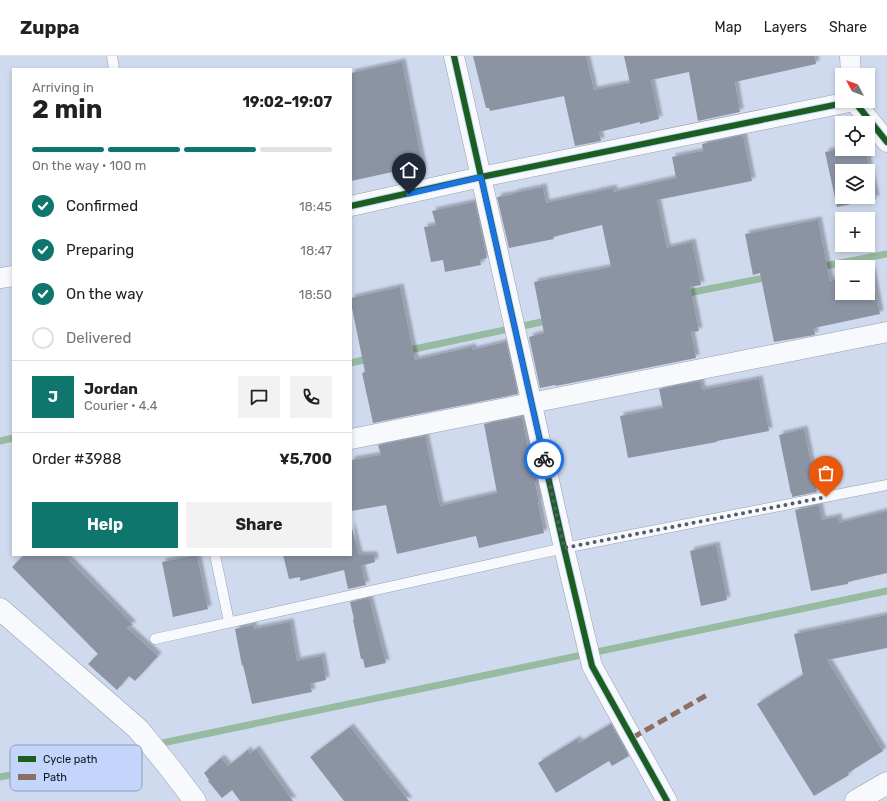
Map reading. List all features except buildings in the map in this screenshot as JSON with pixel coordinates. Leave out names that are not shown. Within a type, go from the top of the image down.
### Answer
[{"type":"street","points":[[454,56],[582,628],[592,666],[667,801]]},
{"type":"street","points":[[850,56],[851,68]]},
{"type":"street","points":[[352,206],[481,177],[835,105]]},
{"type":"street","points":[[860,108],[887,142]]},
{"type":"street","points":[[0,278],[12,276]]},
{"type":"street","points":[[352,439],[887,332]]},
{"type":"street","points":[[0,609],[138,729],[195,801]]},
{"type":"street","points":[[856,801],[887,783]]},
{"type":"lane","points":[[112,56],[114,68]]},
{"type":"lane","points":[[155,639],[564,548],[887,485]]},
{"type":"lane","points":[[215,556],[229,622]]},
{"type":"waterway","points":[[819,267],[887,254]]},
{"type":"waterway","points":[[683,294],[769,277]]},
{"type":"waterway","points":[[405,351],[551,320]]},
{"type":"waterway","points":[[352,363],[371,358]]},
{"type":"waterway","points":[[0,441],[12,438]]},
{"type":"waterway","points":[[142,747],[887,591]]},
{"type":"waterway","points":[[0,777],[10,775]]},
{"type":"marked path","points":[[632,738],[707,695]]},
{"type":"cycle path","points":[[454,56],[564,548],[592,666],[667,801]]},
{"type":"cycle path","points":[[352,206],[481,177],[854,101],[887,142]]},
{"type":"way so far","points":[[544,459],[564,548],[826,497]]},
{"type":"route","points":[[409,194],[481,177],[544,459]]}]
